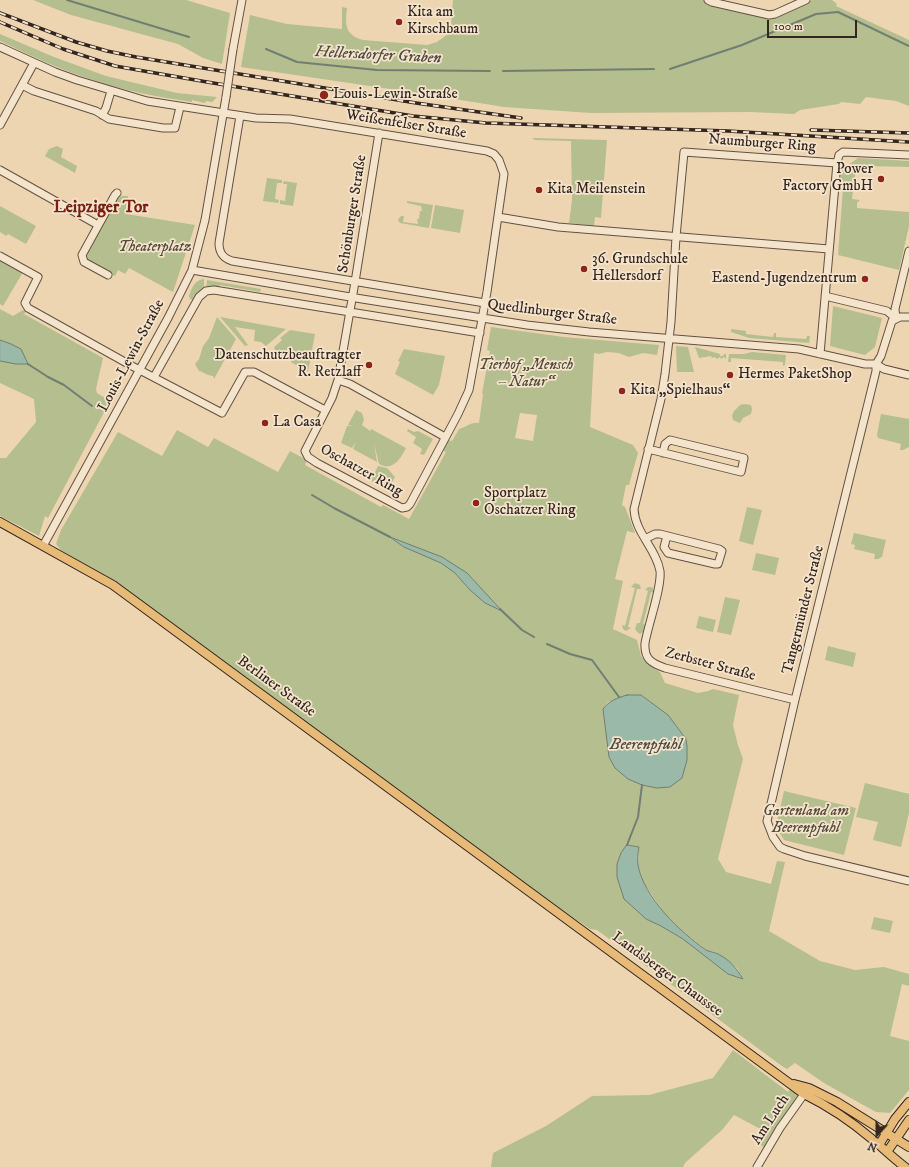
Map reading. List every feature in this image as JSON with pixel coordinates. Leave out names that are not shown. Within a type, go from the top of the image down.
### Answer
[{"type":"main road","name":"Berliner Straße","points":[[0,522],[78,564],[113,585],[526,889]]},
{"type":"main road","name":"Landsberger Chaussee","points":[[526,889],[792,1084],[837,1102],[909,1147]]},
{"type":"main road","name":"Landsberger Chaussee","points":[[807,1091],[880,1143],[905,1167]]},
{"type":"main road","points":[[880,1143],[909,1102]]},
{"type":"main road","points":[[888,1150],[909,1120]]},
{"type":"street","name":"Louis-Lewin-Straße","points":[[43,546],[140,370],[192,270],[205,220],[242,0]]},
{"type":"street","points":[[708,0],[769,15],[775,14],[806,0]]},
{"type":"street","name":"Weißenfelser Straße","points":[[0,47],[34,63],[77,80],[147,101],[223,114],[256,118],[290,119],[487,151],[494,154],[502,164],[504,174],[482,318]]},
{"type":"street","points":[[0,125],[34,63]]},
{"type":"street","points":[[22,85],[34,91],[96,110],[109,119],[163,128],[175,128],[180,107]]},
{"type":"street","points":[[102,115],[106,108],[111,91]]},
{"type":"street","name":"Quedlinburger Straße","points":[[240,116],[219,244],[221,255],[232,261],[485,303]]},
{"type":"street","name":"Schönburger Straße","points":[[352,298],[378,133]]},
{"type":"street","name":"Naumburger Ring","points":[[669,339],[684,152],[837,163],[820,354]]},
{"type":"street","points":[[837,163],[839,155],[844,152],[909,155]]},
{"type":"street","points":[[0,170],[98,225]]},
{"type":"street","points":[[108,275],[84,262],[82,256],[114,195],[118,193]]},
{"type":"street","points":[[498,217],[558,227],[829,249]]},
{"type":"street","name":"Tangermünder Straße","points":[[909,251],[895,309],[896,319],[892,321],[890,325],[881,356],[876,364],[876,371],[795,700],[767,821],[772,837],[780,847],[795,853],[909,881]]},
{"type":"street","points":[[0,256],[38,277],[25,303],[28,308],[222,414],[245,372],[254,372],[325,410]]},
{"type":"street","name":"Quedlinburger Straße","points":[[192,270],[352,298],[527,325],[669,339],[799,349],[865,364],[876,364],[884,369],[909,375]]},
{"type":"street","name":"Quedlinburger Straße","points":[[204,292],[214,290],[480,333]]},
{"type":"street","name":"Louis-Lewin-Straße","points":[[154,377],[204,292]]},
{"type":"street","points":[[825,296],[887,311],[896,319],[903,317],[909,318]]},
{"type":"street","name":"Oschatzer Ring","points":[[352,298],[338,380],[332,398],[306,447],[305,453],[308,457],[366,490],[402,508],[407,508],[410,504],[469,390],[482,318]]},
{"type":"street","name":"Zerbster Straße","points":[[669,339],[661,400],[634,509],[636,521],[655,557],[660,570],[658,587],[645,643],[645,652],[649,660],[665,668],[795,700]]},
{"type":"street","points":[[338,380],[350,384],[445,437]]},
{"type":"street","points":[[648,449],[663,453],[741,472],[744,458],[670,440],[665,444],[663,453]]},
{"type":"street","points":[[645,539],[655,534],[667,536],[718,548],[722,550],[720,562],[715,564],[668,553],[664,548],[667,536]]},
{"type":"street","name":"Am Luch","points":[[757,1167],[780,1128],[807,1091]]},
{"type":"green space","points":[[33,0],[186,0],[230,13],[222,64],[203,58],[178,44],[71,15]]},
{"type":"green space","points":[[453,0],[704,0],[710,3],[773,18],[812,0],[832,0],[837,4],[836,6],[909,40],[909,106],[896,101],[866,97],[860,104],[841,102],[839,104],[800,110],[794,114],[751,112],[591,113],[504,107],[411,92],[407,89],[390,89],[241,67],[250,15],[287,24],[342,29],[342,7],[347,8],[346,24],[350,32],[357,38],[363,40],[427,45],[437,42],[448,34],[451,27]]},
{"type":"green space","points":[[0,34],[54,57],[106,76],[177,93],[217,97],[212,102],[206,101],[205,103],[192,100],[192,102],[142,93],[105,84],[58,67],[12,47],[0,41]]},
{"type":"green space","points":[[532,138],[607,140],[601,218],[595,217],[594,226],[569,223],[572,200],[571,141],[535,140]]},
{"type":"green space","points":[[57,146],[63,149],[61,157],[77,166],[75,173],[45,156],[49,149]]},
{"type":"green space","points":[[858,158],[909,161],[909,167],[868,166],[858,168],[855,176],[852,199],[860,200],[857,203],[857,208],[909,212],[909,226],[899,270],[838,255],[843,188],[840,184],[841,170]]},
{"type":"green space","points":[[267,178],[282,180],[282,183],[277,183],[275,199],[279,200],[278,203],[263,201]]},
{"type":"green space","points":[[284,181],[297,183],[293,206],[280,204],[280,200],[285,201],[287,184],[283,184]]},
{"type":"green space","name":"Theaterplatz","points":[[122,196],[128,196],[126,214],[195,225],[173,292],[129,268],[125,274],[118,270],[115,276],[86,261],[84,255],[108,213],[111,214],[117,204],[114,202],[115,200]]},
{"type":"green space","points":[[407,201],[433,205],[429,228],[400,223],[398,220],[401,216],[404,216],[403,222],[418,224],[417,219],[419,219],[420,211],[422,211],[421,206],[407,203]]},
{"type":"green space","points":[[435,205],[464,210],[460,233],[431,228]]},
{"type":"green space","points":[[0,206],[36,226],[26,244],[8,234],[6,236],[0,232]]},
{"type":"green space","points":[[0,259],[23,272],[3,306],[0,304]]},
{"type":"green space","points":[[204,279],[204,292],[193,300],[190,299],[189,296],[194,285],[198,281]]},
{"type":"green space","points":[[207,280],[261,289],[260,292],[220,285],[219,288],[206,290]]},
{"type":"green space","points":[[833,306],[882,318],[875,347],[865,355],[830,346]]},
{"type":"green space","points":[[0,309],[13,316],[23,310],[26,311],[24,314],[103,358],[96,389],[97,393],[110,401],[48,518],[45,516],[39,536],[0,516],[0,458],[6,458],[36,422],[34,399],[0,383],[0,361],[16,364],[11,344],[0,340]]},
{"type":"green space","points":[[217,317],[236,339],[214,379],[213,376],[199,371],[195,364],[199,359],[203,346],[209,338]]},
{"type":"green space","points":[[220,317],[286,329],[266,346],[261,342],[254,341],[255,330],[235,327],[248,345],[245,346]]},
{"type":"green space","name":"Tierhof „Mensch – Natur“","points":[[491,327],[564,337],[659,345],[657,355],[643,353],[629,357],[619,353],[594,353],[590,427],[633,445],[638,453],[629,485],[626,485],[622,505],[625,507],[635,533],[627,531],[615,579],[623,581],[613,629],[637,640],[641,656],[652,667],[660,672],[665,683],[698,693],[713,689],[739,695],[733,725],[743,759],[718,859],[726,872],[771,884],[777,861],[785,862],[769,931],[820,961],[855,970],[884,967],[909,974],[909,986],[902,984],[890,1036],[909,1041],[909,1090],[890,1113],[876,1112],[824,1083],[795,1063],[787,1069],[782,1066],[597,930],[590,929],[545,898],[116,583],[61,550],[56,544],[61,530],[118,432],[162,456],[177,430],[208,447],[214,438],[278,472],[290,451],[307,460],[305,465],[381,507],[383,505],[409,519],[446,452],[442,450],[448,440],[452,441],[459,429],[471,424],[479,423],[482,393],[490,351],[487,350]],"holes":[[[520,413],[537,415],[533,441],[515,438]],[[391,538],[467,573],[501,610],[488,604],[477,596],[445,565]],[[641,695],[668,715],[686,739],[670,787],[657,788],[642,785],[606,730],[603,709],[608,702]],[[627,845],[639,847],[638,865],[643,882],[666,916],[708,951],[715,952],[737,968],[743,979],[728,974],[683,939],[646,919]]]},
{"type":"green space","points":[[731,329],[746,331],[746,334],[773,337],[774,333],[776,333],[776,337],[806,339],[807,336],[810,336],[809,343],[749,338],[731,332]]},
{"type":"green space","points":[[290,330],[315,334],[308,372],[291,362],[292,355],[290,355],[288,361],[277,355],[274,347],[282,340],[280,338]]},
{"type":"green space","points":[[676,346],[688,347],[694,372],[677,372]]},
{"type":"green space","points":[[695,347],[720,354],[720,356],[726,354],[726,359],[724,357],[721,359],[720,357],[717,359],[715,357],[712,358],[711,356],[699,358]]},
{"type":"green space","points":[[404,349],[445,356],[439,385],[433,395],[395,374],[400,362],[398,361]]},
{"type":"green space","points":[[752,352],[786,355],[785,365],[783,366],[783,362],[731,358],[731,362],[728,362],[729,354],[744,354]]},
{"type":"green space","points":[[740,405],[751,405],[751,414],[743,418],[740,423],[733,420],[732,416],[734,411]]},
{"type":"green space","points":[[356,410],[362,413],[364,420],[362,425],[370,431],[371,429],[406,448],[396,463],[388,466],[379,464],[374,443],[377,462],[353,449],[356,442],[352,448],[341,443],[347,426],[353,426],[348,425]]},
{"type":"green space","points":[[881,414],[909,419],[909,447],[900,450],[901,444],[878,438],[877,435]]},
{"type":"green space","points":[[408,429],[414,432],[418,431],[433,439],[424,455],[420,454],[422,449],[413,443],[416,437],[407,431]]},
{"type":"green space","points":[[378,466],[387,468],[395,477],[391,484],[401,489],[398,495],[371,481]]},
{"type":"green space","points":[[747,507],[762,510],[753,545],[739,541]]},
{"type":"green space","points":[[854,533],[886,540],[882,557],[874,559],[875,554],[854,549],[855,545],[851,544]]},
{"type":"green space","points":[[756,553],[779,558],[775,575],[752,570]]},
{"type":"green space","points":[[635,583],[640,585],[641,589],[637,589],[628,627],[631,628],[626,631],[623,629],[622,625],[625,626],[635,588],[631,587]]},
{"type":"green space","points":[[648,587],[652,587],[654,593],[651,592],[643,624],[646,625],[645,631],[640,634],[635,629],[637,623],[640,623],[648,591],[645,590]]},
{"type":"green space","points":[[725,597],[740,600],[731,635],[717,632]]},
{"type":"green space","points":[[699,616],[716,620],[713,632],[696,628]]},
{"type":"green space","points":[[828,646],[856,653],[853,667],[825,660]]},
{"type":"green space","points":[[865,783],[909,794],[909,813],[901,847],[873,840],[878,822],[856,817]]},
{"type":"green space","name":"Gartenland am Beerenpfuhl","points":[[784,791],[856,808],[844,855],[784,840],[776,826]]},
{"type":"green space","points":[[874,917],[893,921],[890,933],[871,929]]},
{"type":"green space","points":[[733,1050],[788,1092],[791,1088],[797,1092],[797,1098],[773,1131],[765,1148],[759,1144],[766,1132],[734,1115],[722,1130],[685,1163],[683,1167],[491,1167],[493,1153],[546,1126],[592,1096],[649,1095],[713,1078]]},
{"type":"water","points":[[0,340],[21,349],[28,364],[16,364],[0,361]]},
{"type":"water","points":[[390,537],[442,557],[467,573],[502,611],[485,603],[470,590],[455,573],[441,563],[404,547]]},
{"type":"water","name":"Beerenpfuhl","points":[[627,695],[641,695],[668,715],[686,739],[687,760],[682,778],[670,787],[657,788],[642,785],[628,779],[615,768],[609,757],[603,709],[614,700]]},
{"type":"water","points":[[627,845],[639,847],[638,863],[642,877],[655,902],[664,913],[696,943],[706,950],[722,956],[735,968],[743,979],[728,974],[683,939],[646,919],[624,899],[617,877],[617,864],[621,853]]},
{"type":"waterway","name":"Hellersdorfer Graben","points":[[67,0],[189,37]]},
{"type":"waterway","name":"Hellersdorfer Graben","points":[[670,69],[742,45],[816,14],[838,12],[909,46]]},
{"type":"waterway","name":"Hellersdorfer Graben","points":[[266,49],[297,62],[377,70],[490,71]]},
{"type":"waterway","name":"Hellersdorfer Graben","points":[[503,71],[654,69]]},
{"type":"waterway","points":[[28,364],[64,385],[92,406]]},
{"type":"waterway","points":[[312,495],[390,537]]},
{"type":"waterway","points":[[500,609],[522,630],[534,637]]},
{"type":"waterway","points":[[547,644],[570,654],[592,660],[619,697]]},
{"type":"waterway","points":[[627,845],[638,817],[642,785]]},
{"type":"railway","points":[[0,13],[76,42],[107,51],[136,57],[416,103],[521,118]]},
{"type":"railway","points":[[0,22],[63,49],[115,66],[413,116],[486,123],[728,131],[909,142]]},
{"type":"railway","points":[[811,130],[909,133]]},
{"type":"place","name":"Kita am Kirschbaum","points":[[399,22]]},
{"type":"place","name":"Louis-Lewin-Straße","points":[[324,95]]},
{"type":"place","name":"Power Factory GmbH","points":[[881,179]]},
{"type":"place","name":"Kita Meilenstein","points":[[539,190]]},
{"type":"place","name":"36. Grundschule Hellersdorf","points":[[584,269]]},
{"type":"place","name":"Eastend-Jugendzentrum","points":[[865,279]]},
{"type":"place","name":"Datenschutzbeauftragter R. Retzlaff","points":[[369,365]]},
{"type":"place","name":"Hermes PaketShop","points":[[730,375]]},
{"type":"place","name":"Kita „Spielhaus“","points":[[622,391]]},
{"type":"place","name":"La Casa","points":[[265,423]]},
{"type":"place","name":"Sportplatz Oschatzer Ring","points":[[476,503]]},
{"type":"district","name":"Leipziger Tor","points":[[101,208]]}]
